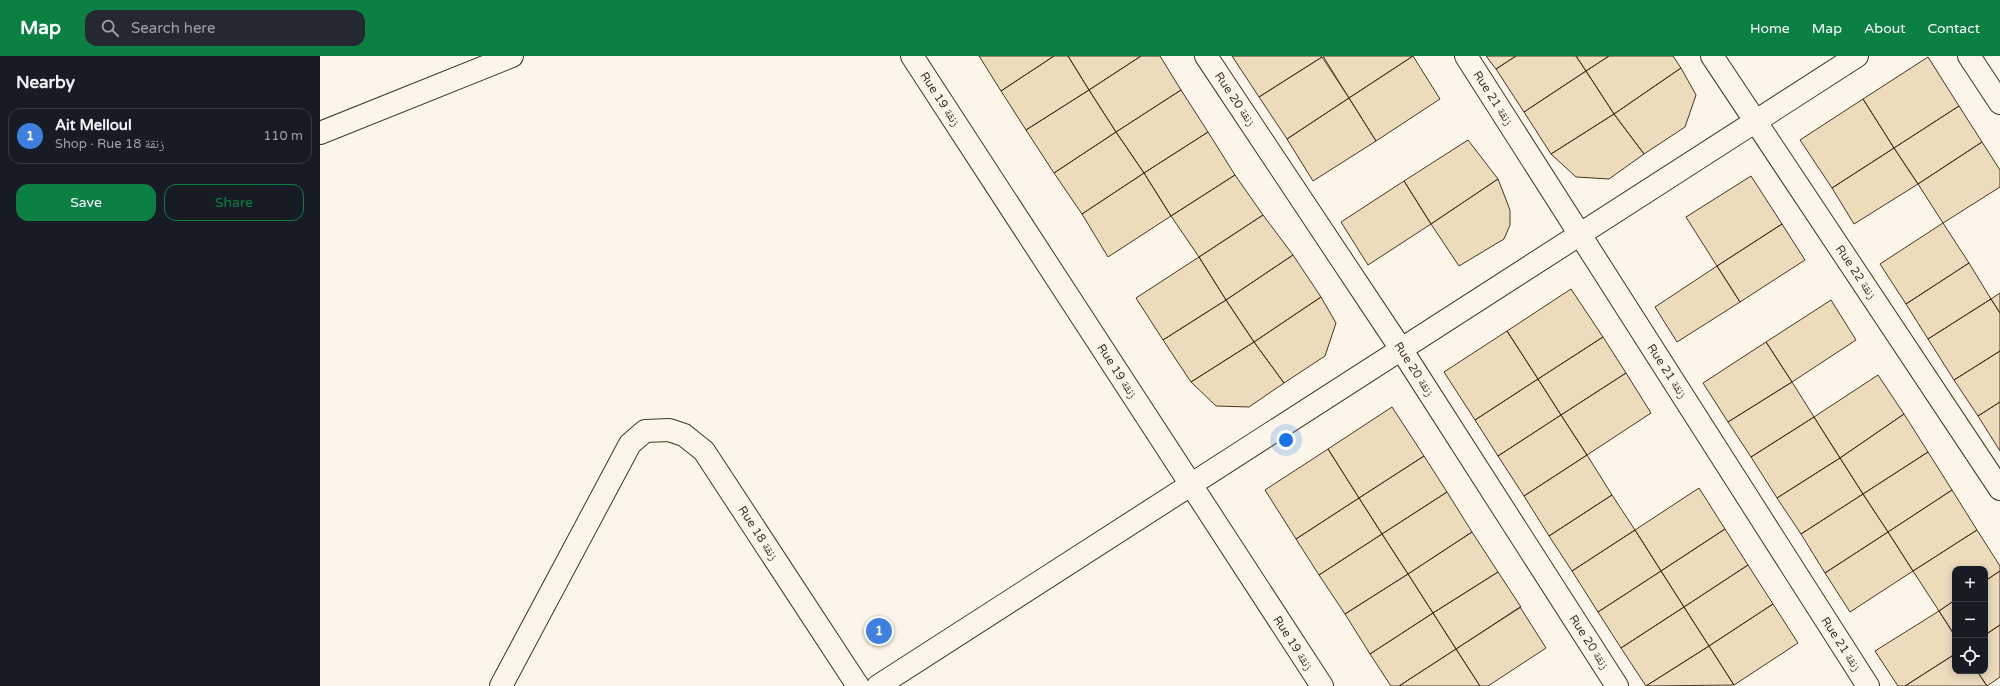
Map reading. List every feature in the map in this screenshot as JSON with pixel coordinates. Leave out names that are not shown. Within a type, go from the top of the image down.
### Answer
[{"type":"street","points":[[320,133],[512,56]]},
{"type":"street","name":"Rue 19 زنقة","points":[[912,56],[1322,686]]},
{"type":"street","name":"Rue 20 زنقة","points":[[1206,56],[1401,349],[1617,686]]},
{"type":"street","name":"Rue 21 زنقة","points":[[1466,56],[1868,686]]},
{"type":"street","name":"Rue 22 زنقة","points":[[1712,56],[2000,488]]},
{"type":"street","points":[[878,686],[1857,56]]},
{"type":"street","points":[[1969,56],[2000,103]]},
{"type":"street","name":"Rue 18 زنقة","points":[[501,686],[630,444],[645,431],[669,430],[684,435],[704,451],[858,686]]},
{"type":"building","points":[[979,56],[1054,56],[1001,91]]},
{"type":"building","points":[[1054,56],[1068,56],[1089,90],[1026,130],[1001,91]]},
{"type":"building","points":[[1068,56],[1141,56],[1089,90]]},
{"type":"building","points":[[1141,56],[1160,56],[1181,90],[1116,132],[1089,90]]},
{"type":"building","points":[[1232,56],[1321,56],[1322,57],[1259,97]]},
{"type":"building","points":[[1323,56],[1413,56],[1349,98]]},
{"type":"building","points":[[1413,56],[1440,99],[1376,141],[1349,98]]},
{"type":"building","points":[[1486,56],[1516,56],[1496,69]]},
{"type":"building","points":[[1516,56],[1576,56],[1586,71],[1524,112],[1496,69]]},
{"type":"building","points":[[1576,56],[1609,56],[1586,71]]},
{"type":"building","points":[[1609,56],[1673,56],[1681,68],[1614,114],[1586,71]]},
{"type":"building","points":[[1322,57],[1349,98],[1287,139],[1259,97]]},
{"type":"building","points":[[1928,57],[1959,106],[1894,148],[1863,99]]},
{"type":"building","points":[[1681,68],[1696,95],[1685,127],[1644,154],[1614,114]]},
{"type":"building","points":[[1586,71],[1614,114],[1551,154],[1524,112]]},
{"type":"building","points":[[1089,90],[1116,132],[1054,173],[1026,130]]},
{"type":"building","points":[[1181,90],[1208,132],[1144,173],[1116,132]]},
{"type":"building","points":[[1349,98],[1376,141],[1313,181],[1287,139]]},
{"type":"building","points":[[1863,99],[1894,148],[1832,188],[1800,140]]},
{"type":"building","points":[[1959,106],[1982,142],[1918,184],[1894,148]]},
{"type":"building","points":[[1614,114],[1644,154],[1609,179],[1576,177],[1551,154]]},
{"type":"building","points":[[1116,132],[1144,173],[1082,214],[1054,173]]},
{"type":"building","points":[[1208,132],[1235,175],[1171,216],[1144,173]]},
{"type":"building","points":[[1468,140],[1498,179],[1431,224],[1404,181]]},
{"type":"building","points":[[1982,142],[2000,170],[2000,187],[1943,223],[1918,184]]},
{"type":"building","points":[[1894,148],[1918,184],[1854,224],[1832,188]]},
{"type":"building","points":[[1144,173],[1171,216],[1108,257],[1082,214]]},
{"type":"building","points":[[1235,175],[1263,215],[1199,257],[1171,216]]},
{"type":"building","points":[[1751,176],[1782,224],[1717,266],[1686,217]]},
{"type":"building","points":[[1498,179],[1510,210],[1510,225],[1504,239],[1459,266],[1431,224]]},
{"type":"building","points":[[1404,181],[1431,224],[1368,265],[1341,222]]},
{"type":"building","points":[[1263,215],[1293,255],[1226,300],[1199,257]]},
{"type":"building","points":[[1943,223],[1969,263],[1906,304],[1880,264]]},
{"type":"building","points":[[1782,224],[1805,260],[1740,302],[1717,266]]},
{"type":"building","points":[[1293,255],[1321,297],[1254,342],[1226,300]]},
{"type":"building","points":[[1199,257],[1226,300],[1163,340],[1136,298]]},
{"type":"building","points":[[1969,263],[1991,299],[1928,339],[1906,304]]},
{"type":"building","points":[[1717,266],[1740,302],[1677,342],[1655,307]]},
{"type":"building","points":[[1571,289],[1603,337],[1538,379],[1507,331]]},
{"type":"building","points":[[2000,293],[2000,313],[1991,299]]},
{"type":"building","points":[[1321,297],[1336,323],[1325,356],[1284,383],[1254,342]]},
{"type":"building","points":[[1991,299],[2000,313],[2000,351],[1954,380],[1928,339]]},
{"type":"building","points":[[1226,300],[1254,342],[1191,382],[1163,340]]},
{"type":"building","points":[[1831,300],[1856,340],[1792,382],[1766,342]]},
{"type":"building","points":[[1507,331],[1538,379],[1475,420],[1444,372]]},
{"type":"building","points":[[1603,337],[1626,373],[1561,415],[1538,379]]},
{"type":"building","points":[[1254,342],[1284,383],[1249,407],[1216,406],[1191,382]]},
{"type":"building","points":[[1766,342],[1792,382],[1728,422],[1703,383]]},
{"type":"building","points":[[2000,351],[2000,402],[1978,416],[1954,380]]},
{"type":"building","points":[[1626,373],[1651,413],[1587,455],[1561,415]]},
{"type":"building","points":[[1878,375],[1904,414],[1840,458],[1814,417]]},
{"type":"building","points":[[1538,379],[1561,415],[1498,456],[1475,420]]},
{"type":"building","points":[[1792,382],[1814,417],[1751,457],[1728,422]]},
{"type":"building","points":[[2000,402],[2000,451],[1978,416]]},
{"type":"building","points":[[1392,407],[1424,456],[1359,498],[1328,449]]},
{"type":"building","points":[[1904,414],[1928,452],[1863,494],[1840,458]]},
{"type":"building","points":[[1561,415],[1587,455],[1524,496],[1498,456]]},
{"type":"building","points":[[1814,417],[1840,458],[1777,498],[1751,457]]},
{"type":"building","points":[[1328,449],[1359,498],[1296,539],[1265,490]]},
{"type":"building","points":[[1928,452],[1952,490],[1888,532],[1863,494]]},
{"type":"building","points":[[1587,455],[1612,495],[1549,536],[1524,496]]},
{"type":"building","points":[[1424,456],[1447,492],[1382,534],[1359,498]]},
{"type":"building","points":[[1840,458],[1863,494],[1801,534],[1777,498]]},
{"type":"building","points":[[1699,488],[1725,529],[1661,571],[1635,530]]},
{"type":"building","points":[[1952,490],[1977,530],[1913,571],[1888,532]]},
{"type":"building","points":[[1447,492],[1472,532],[1408,574],[1382,534]]},
{"type":"building","points":[[1863,494],[1888,532],[1825,573],[1801,534]]},
{"type":"building","points":[[1612,495],[1635,530],[1572,571],[1549,536]]},
{"type":"building","points":[[1359,498],[1382,534],[1319,575],[1296,539]]},
{"type":"building","points":[[1725,529],[1748,565],[1684,607],[1661,571]]},
{"type":"building","points":[[1635,530],[1661,571],[1598,612],[1572,571]]},
{"type":"building","points":[[1977,530],[2000,566],[2000,571],[1988,579],[1988,566],[1952,566],[1952,602],[1939,611],[1913,571]]},
{"type":"building","points":[[1472,532],[1498,572],[1433,613],[1408,574]]},
{"type":"building","points":[[1888,532],[1913,571],[1850,612],[1825,573]]},
{"type":"building","points":[[1382,534],[1408,574],[1345,614],[1319,575]]},
{"type":"building","points":[[1748,565],[1773,604],[1709,646],[1684,607]]},
{"type":"building","points":[[1661,571],[1684,607],[1621,648],[1598,612]]},
{"type":"building","points":[[2000,571],[2000,625],[1988,633],[1988,602],[1988,579]]},
{"type":"building","points":[[1498,572],[1521,607],[1456,649],[1433,613]]},
{"type":"building","points":[[1408,574],[1433,613],[1370,654],[1345,614]]},
{"type":"building","points":[[1952,602],[1952,631],[1939,611]]},
{"type":"building","points":[[1773,604],[1798,643],[1734,685],[1709,646]]},
{"type":"building","points":[[1520,607],[1546,648],[1488,686],[1480,686],[1456,649]]},
{"type":"building","points":[[1684,607],[1709,646],[1646,686],[1621,648]]},
{"type":"building","points":[[1939,611],[1952,631],[1952,656],[1905,686],[1898,686],[1875,651]]},
{"type":"building","points":[[1433,613],[1456,649],[1399,686],[1391,686],[1370,654]]},
{"type":"building","points":[[2000,625],[2000,677],[1987,686],[1979,674],[1988,674],[1988,633]]},
{"type":"building","points":[[1709,646],[1734,685],[1646,686]]},
{"type":"building","points":[[1456,649],[1480,686],[1399,686]]},
{"type":"building","points":[[1952,656],[1952,674],[1979,674],[1987,686],[1905,686]]},
{"type":"place","name":"Ait Melloul","points":[[879,631]]}]
